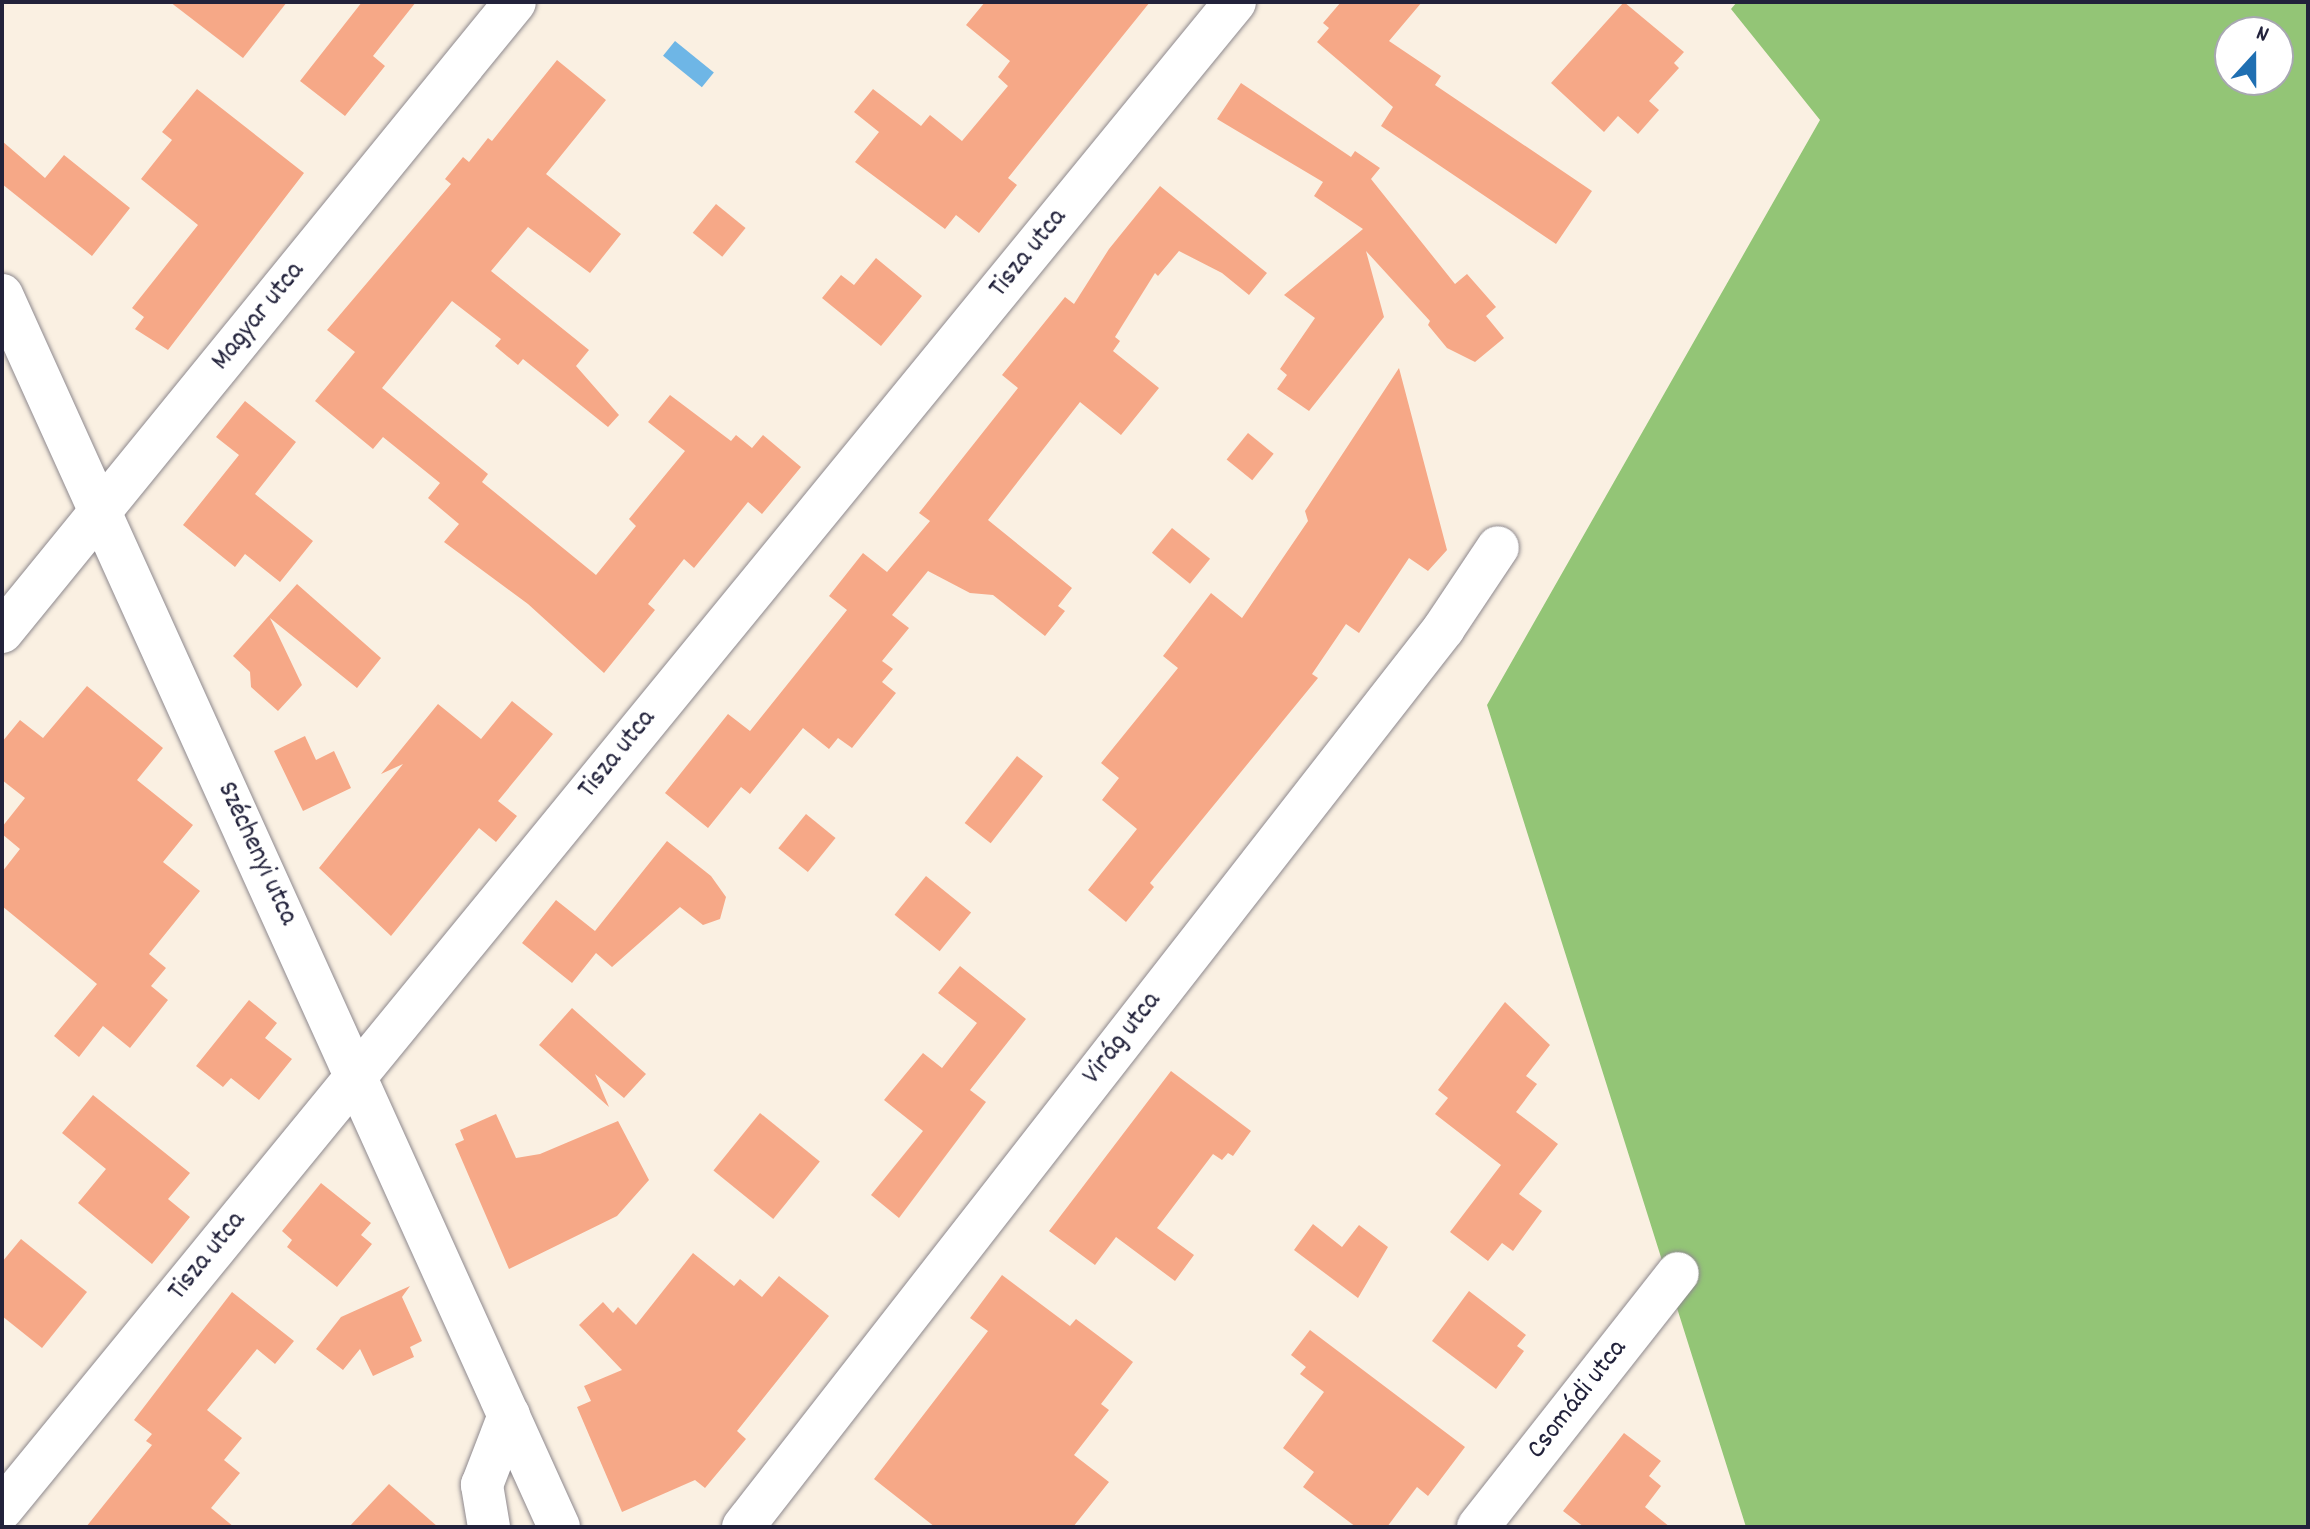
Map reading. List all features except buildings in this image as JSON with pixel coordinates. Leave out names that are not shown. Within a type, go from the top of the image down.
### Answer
[{"type":"street","name":"Magyar utca","points":[[2,632],[515,2]]},
{"type":"street","name":"Tisza utca","points":[[2,1509],[1235,2]]},
{"type":"street","name":"Széchenyi utca","points":[[2,295],[559,1527]]},
{"type":"street","name":"Virág utca","points":[[743,1527],[1444,628],[1498,547]]},
{"type":"street","name":"Csomádi utca","points":[[1478,1527],[1678,1273]]},
{"type":"street","points":[[489,1527],[482,1485],[509,1415]]},
{"type":"green space","points":[[1737,2],[2308,2],[2308,1527],[1746,1527],[1487,705],[1820,120],[1731,9]]},
{"type":"water","points":[[675,41],[714,72],[702,87],[663,56]]}]
